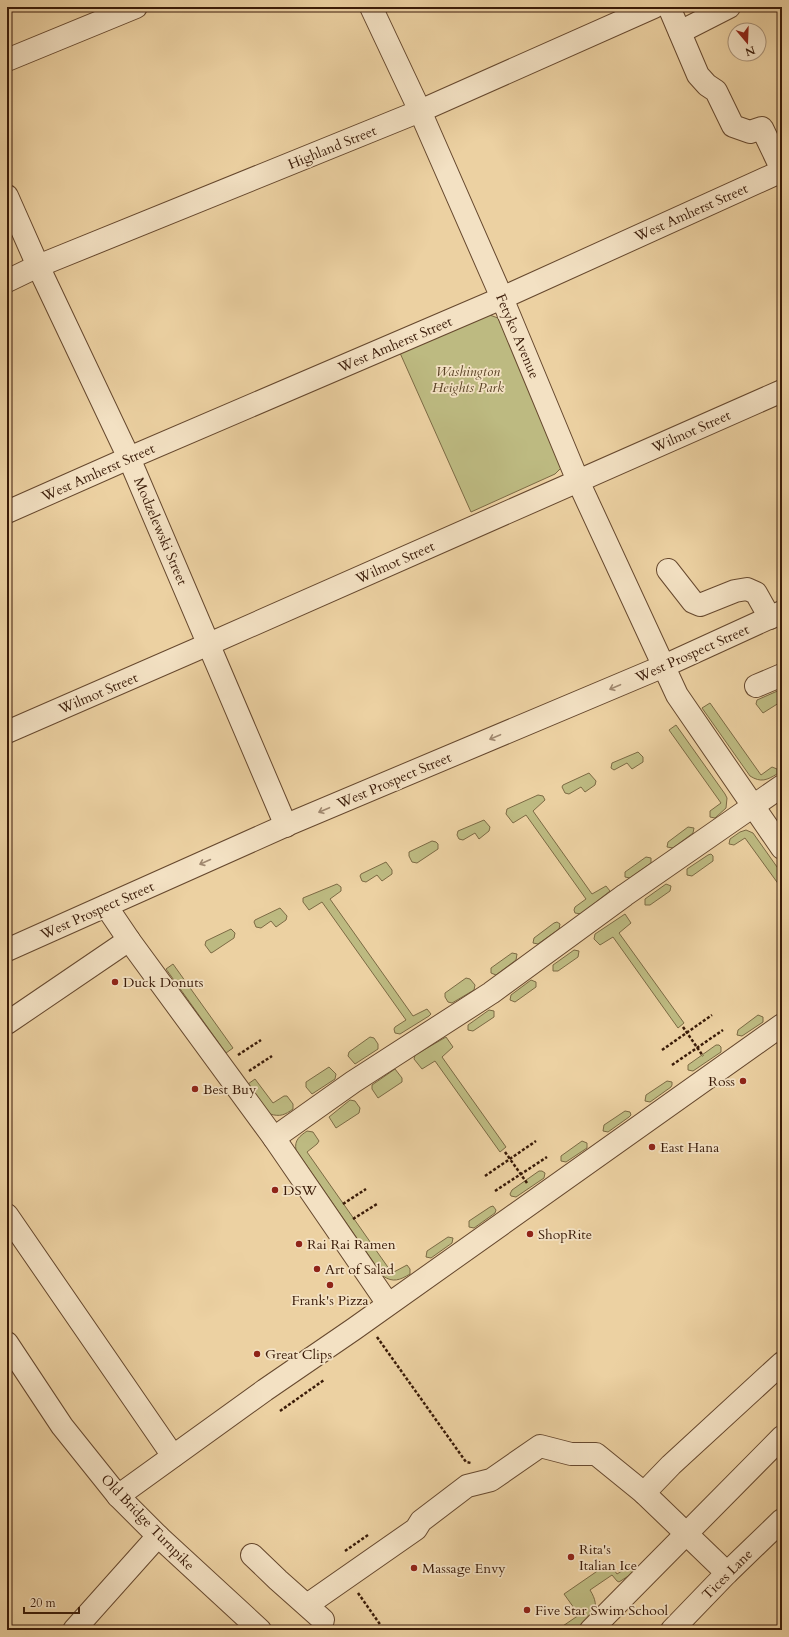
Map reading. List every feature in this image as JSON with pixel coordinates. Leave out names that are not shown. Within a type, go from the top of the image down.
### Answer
[{"type":"street","points":[[7,60],[136,7]]},
{"type":"street","name":"Fetyko Avenue","points":[[371,7],[420,111],[502,298],[578,481],[677,696],[782,848]]},
{"type":"street","name":"Highland Street","points":[[7,281],[38,266],[420,111],[654,7]]},
{"type":"street","points":[[669,7],[698,76],[716,91],[733,126],[750,132],[762,128],[782,170]]},
{"type":"street","points":[[680,32],[729,7]]},
{"type":"street","name":"West Amherst Street","points":[[7,512],[502,298],[782,170]]},
{"type":"street","name":"Modzelewski Street","points":[[7,196],[38,266],[129,458],[286,826]]},
{"type":"street","name":"Wilmot Street","points":[[7,732],[782,391]]},
{"type":"street","points":[[668,570],[693,602],[700,605],[735,591],[747,589],[756,593],[776,615]]},
{"type":"street","name":"West Prospect Street","points":[[7,950],[286,826],[664,666],[776,615]]},
{"type":"street","points":[[756,686],[782,675]]},
{"type":"street","points":[[274,1138],[391,1057],[491,993],[626,895],[782,786]]},
{"type":"street","points":[[106,906],[129,940],[274,1138],[388,1304]]},
{"type":"street","points":[[7,1023],[129,940]]},
{"type":"street","points":[[118,1496],[265,1390],[354,1330],[388,1304],[782,1024]]},
{"type":"street","points":[[7,1215],[173,1456]]},
{"type":"street","name":"Old Bridge Turnpike","points":[[7,1343],[62,1426],[118,1496],[158,1536],[260,1630]]},
{"type":"street","points":[[644,1493],[671,1465],[782,1363]]},
{"type":"street","points":[[591,1630],[782,1437]]},
{"type":"street","points":[[307,1605],[416,1528],[420,1521],[467,1486],[491,1480],[540,1446],[571,1454],[596,1454],[644,1493],[727,1573]]},
{"type":"street","name":"Tices Lane","points":[[672,1630],[727,1573],[782,1520]]},
{"type":"street","points":[[74,1630],[158,1536]]},
{"type":"street","points":[[252,1555],[323,1620]]},
{"type":"path","points":[[662,1050],[712,1015]]},
{"type":"path","points":[[682,1027],[704,1057]]},
{"type":"path","points":[[672,1065],[723,1030]]},
{"type":"path","points":[[234,1058],[261,1040]]},
{"type":"path","points":[[246,1074],[272,1056]]},
{"type":"path","points":[[485,1176],[536,1141]]},
{"type":"path","points":[[505,1152],[530,1187]]},
{"type":"path","points":[[495,1191],[547,1157]]},
{"type":"path","points":[[341,1206],[366,1189]]},
{"type":"path","points":[[351,1220],[377,1204]]},
{"type":"path","points":[[377,1333],[377,1337],[466,1462],[478,1464]]},
{"type":"path","points":[[280,1411],[324,1380]]},
{"type":"green space","name":"Washington Heights Park","points":[[487,314],[498,318],[563,466],[555,474],[471,512],[400,353]]},
{"type":"green space","points":[[782,689],[782,701],[763,713],[756,704],[757,700]]},
{"type":"green space","points":[[710,703],[761,775],[772,767],[777,769],[777,774],[764,780],[750,776],[702,708]]},
{"type":"green space","points":[[676,725],[727,798],[726,808],[715,818],[710,817],[710,811],[721,803],[669,730]]},
{"type":"green space","points":[[638,752],[643,757],[643,762],[632,769],[627,763],[614,770],[611,768],[612,763]]},
{"type":"green space","points":[[589,773],[596,781],[595,785],[585,792],[581,787],[569,794],[565,793],[562,787],[563,785]]},
{"type":"green space","points":[[538,795],[543,796],[545,800],[533,811],[592,894],[606,886],[610,891],[581,914],[575,913],[575,907],[586,899],[526,815],[513,823],[506,814],[507,809]]},
{"type":"green space","points":[[484,820],[490,827],[489,831],[479,839],[475,833],[463,840],[459,839],[457,835],[458,831]]},
{"type":"green space","points":[[688,827],[694,828],[693,833],[673,848],[667,847],[668,842]]},
{"type":"green space","points":[[746,830],[753,833],[782,874],[782,889],[745,838],[734,845],[729,844],[730,839]]},
{"type":"green space","points":[[432,841],[438,844],[438,849],[417,863],[412,862],[409,852]]},
{"type":"green space","points":[[711,854],[713,856],[713,861],[692,876],[687,875],[687,869]]},
{"type":"green space","points":[[646,857],[651,858],[651,863],[630,878],[625,877],[625,872]]},
{"type":"green space","points":[[386,862],[392,870],[392,874],[382,881],[377,875],[366,882],[362,881],[360,876],[361,874]]},
{"type":"green space","points":[[337,884],[341,887],[341,891],[330,899],[413,1016],[427,1009],[431,1014],[400,1034],[395,1033],[394,1029],[406,1020],[322,902],[309,910],[303,902],[303,898]]},
{"type":"green space","points":[[666,884],[671,886],[670,891],[650,905],[645,905],[645,899]]},
{"type":"green space","points":[[280,908],[287,916],[286,920],[276,927],[271,921],[261,928],[256,927],[254,922],[255,920]]},
{"type":"green space","points":[[625,914],[631,923],[619,933],[684,1023],[678,1028],[613,937],[600,945],[594,939],[595,934]]},
{"type":"green space","points":[[557,922],[560,924],[559,929],[538,944],[533,943],[534,938]]},
{"type":"green space","points":[[231,929],[235,933],[234,938],[211,953],[205,945],[206,941]]},
{"type":"green space","points":[[574,950],[579,951],[578,957],[558,971],[553,971],[553,965]]},
{"type":"green space","points":[[512,953],[517,954],[516,960],[496,975],[491,973],[491,968]]},
{"type":"green space","points":[[173,964],[233,1048],[226,1053],[166,969]]},
{"type":"green space","points":[[466,978],[470,979],[475,985],[474,990],[452,1003],[448,1002],[445,997],[445,993]]},
{"type":"green space","points":[[531,980],[536,982],[536,987],[515,1002],[510,1000],[511,995]]},
{"type":"green space","points":[[489,1010],[494,1011],[494,1017],[473,1031],[468,1030],[468,1025]]},
{"type":"green space","points":[[758,1015],[763,1017],[763,1022],[742,1036],[737,1035],[738,1030]]},
{"type":"green space","points":[[370,1037],[374,1038],[378,1044],[378,1049],[355,1064],[348,1056],[349,1052]]},
{"type":"green space","points":[[446,1037],[453,1047],[442,1057],[506,1147],[500,1152],[435,1061],[422,1069],[414,1059],[415,1055]]},
{"type":"green space","points":[[716,1045],[721,1047],[721,1052],[693,1071],[688,1070],[688,1065]]},
{"type":"green space","points":[[329,1067],[336,1074],[335,1079],[312,1094],[306,1087],[306,1082]]},
{"type":"green space","points":[[395,1069],[402,1078],[402,1082],[378,1098],[372,1089],[372,1085]]},
{"type":"green space","points":[[255,1079],[273,1103],[284,1096],[287,1096],[293,1104],[293,1109],[282,1115],[270,1114],[248,1084]]},
{"type":"green space","points":[[667,1081],[672,1082],[671,1087],[650,1102],[645,1101],[646,1095]]},
{"type":"green space","points":[[350,1100],[355,1101],[360,1108],[359,1113],[336,1128],[329,1117]]},
{"type":"green space","points":[[625,1111],[630,1112],[631,1115],[608,1132],[603,1131],[604,1125]]},
{"type":"green space","points":[[307,1131],[313,1132],[319,1141],[307,1152],[392,1273],[407,1265],[410,1269],[410,1274],[396,1280],[383,1276],[296,1150],[297,1141]]},
{"type":"green space","points":[[582,1141],[587,1143],[587,1148],[566,1162],[561,1161],[561,1156]]},
{"type":"green space","points":[[539,1171],[545,1173],[544,1178],[516,1197],[511,1196],[510,1194],[512,1190]]},
{"type":"green space","points":[[493,1206],[496,1210],[495,1213],[474,1228],[469,1227],[469,1221]]},
{"type":"green space","points":[[448,1237],[453,1238],[452,1243],[431,1258],[426,1257],[427,1251]]},
{"type":"green space","points":[[609,1563],[617,1574],[630,1566],[633,1567],[633,1573],[619,1582],[612,1575],[590,1590],[595,1602],[594,1612],[579,1630],[557,1630],[579,1615],[564,1594]]},
{"type":"place","name":"Duck Donuts","points":[[115,982]]},
{"type":"place","name":"Ross","points":[[743,1081]]},
{"type":"place","name":"Best Buy","points":[[195,1089]]},
{"type":"place","name":"East Hana","points":[[652,1147]]},
{"type":"place","name":"DSW","points":[[275,1190]]},
{"type":"place","name":"ShopRite","points":[[530,1234]]},
{"type":"place","name":"Rai Rai Ramen","points":[[299,1244]]},
{"type":"place","name":"Art of Salad","points":[[317,1269]]},
{"type":"place","name":"Frank's Pizza","points":[[330,1285]]},
{"type":"place","name":"Great Clips","points":[[257,1354]]},
{"type":"place","name":"Rita's Italian Ice","points":[[571,1557]]},
{"type":"place","name":"Massage Envy","points":[[414,1568]]},
{"type":"place","name":"Five Star Swim School","points":[[527,1610]]}]
